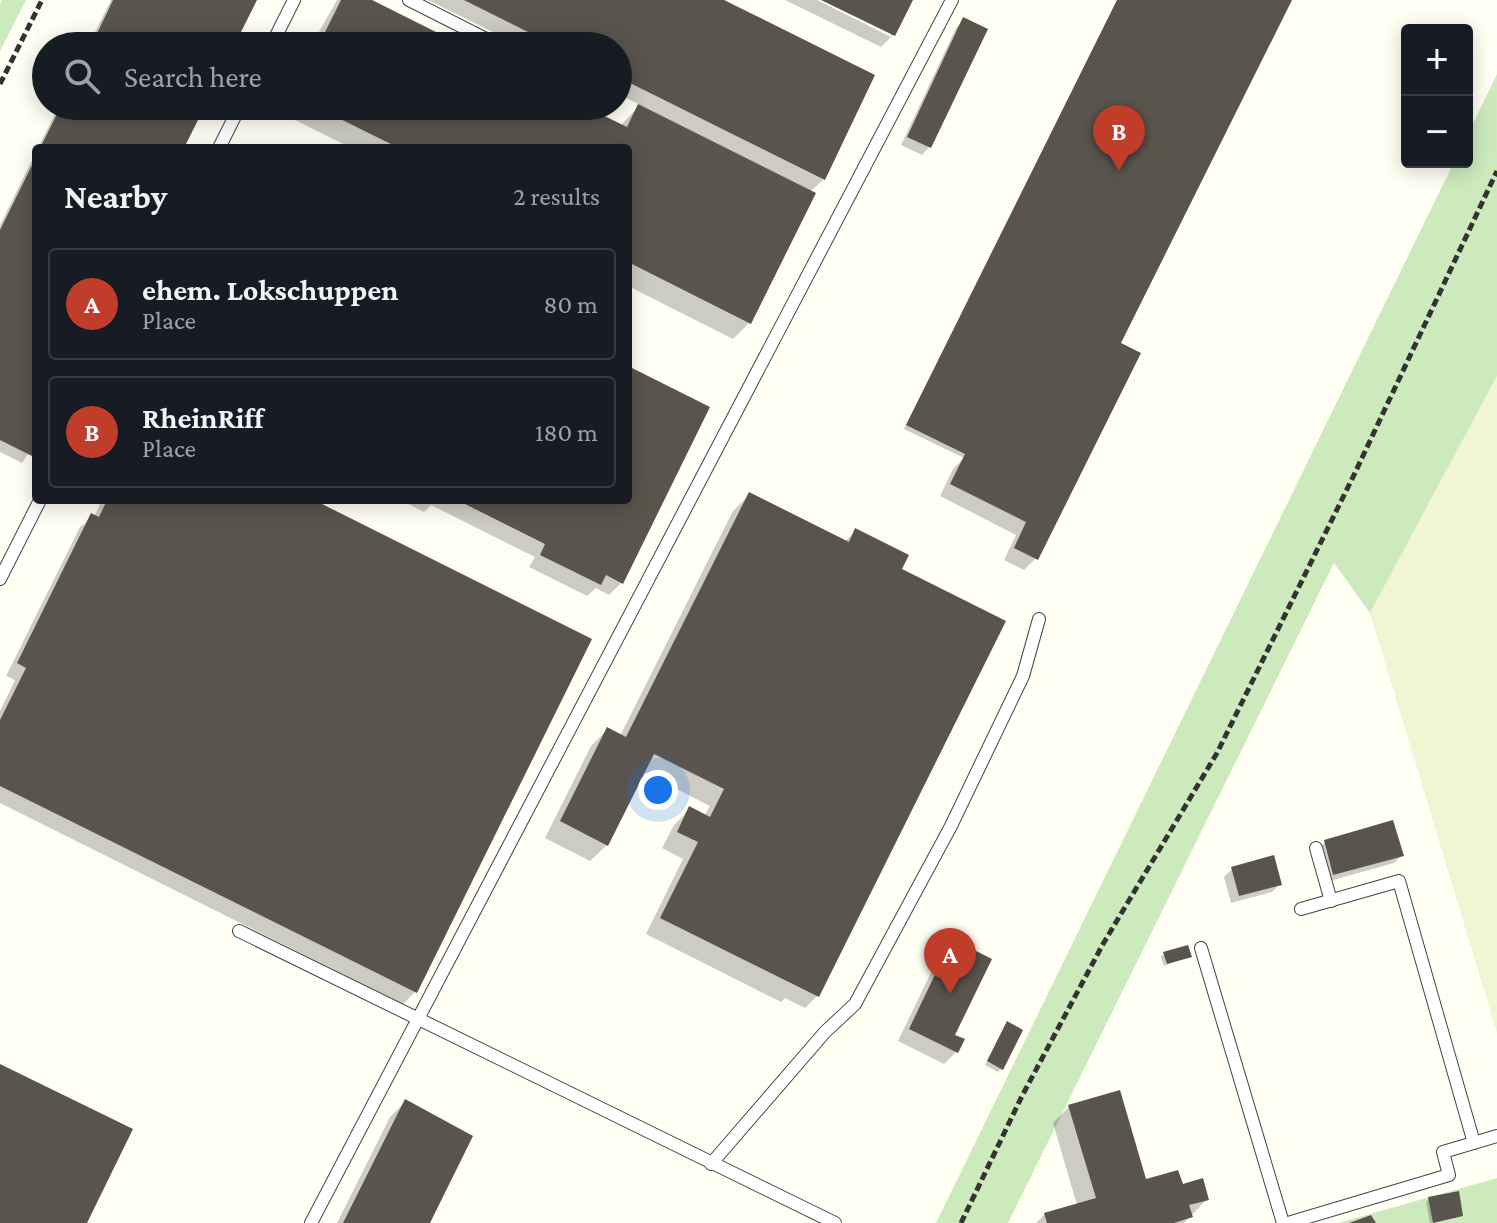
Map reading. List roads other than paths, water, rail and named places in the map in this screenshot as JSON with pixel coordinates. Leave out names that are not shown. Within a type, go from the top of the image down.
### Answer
[{"type":"lane","points":[[278,32],[294,0]]},
{"type":"lane","points":[[409,0],[472,32]]},
{"type":"lane","points":[[311,1223],[952,0]]},
{"type":"lane","points":[[221,144],[233,120]]},
{"type":"lane","points":[[0,579],[38,504]]},
{"type":"lane","points":[[711,1164],[825,1032],[855,1004],[951,826],[1023,676],[1039,619]]},
{"type":"lane","points":[[1316,848],[1331,901]]},
{"type":"lane","points":[[1301,909],[1399,881],[1474,1143]]},
{"type":"lane","points":[[239,931],[835,1223]]},
{"type":"lane","points":[[1201,948],[1285,1223],[1449,1175],[1443,1152],[1497,1136]]},
{"type":"place","name":"RheinRiff","points":[[1119,171]]},
{"type":"place","name":"ehem. Lokschuppen","points":[[950,994]]}]
